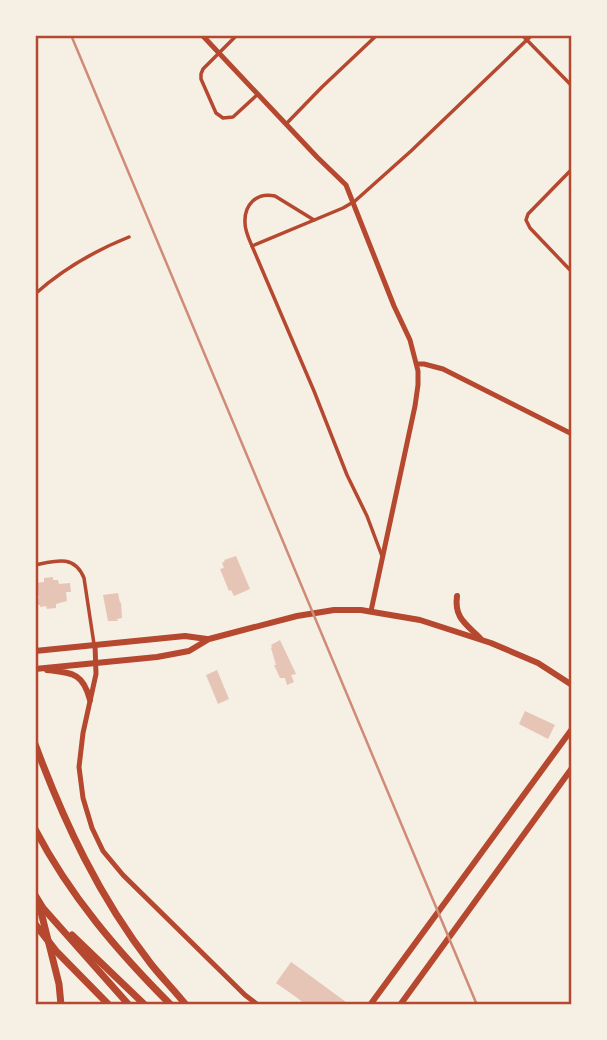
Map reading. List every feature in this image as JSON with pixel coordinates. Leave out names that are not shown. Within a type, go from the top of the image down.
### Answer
[{"type":"highway","points":[[35,744],[55,798],[90,870],[144,955],[186,1005]]},
{"type":"highway","points":[[35,829],[61,874],[97,924],[171,1005]]},
{"type":"highway","points":[[35,887],[59,984],[61,1005]]},
{"type":"highway","points":[[35,895],[43,908],[128,1005]]},
{"type":"highway","points":[[43,908],[145,1005]]},
{"type":"highway","points":[[35,924],[56,951],[109,1005]]},
{"type":"main road","points":[[457,596],[456,609],[459,617],[481,640]]},
{"type":"main road","points":[[35,669],[157,657],[189,651],[209,639],[313,613],[334,610],[371,611],[420,620],[481,640],[531,659],[572,685]]},
{"type":"main road","points":[[35,651],[185,636],[209,639]]},
{"type":"main road","points":[[35,669],[68,672],[80,677],[90,700]]},
{"type":"main road","points":[[370,1005],[572,729]]},
{"type":"main road","points":[[400,1005],[572,768]]},
{"type":"street","points":[[202,35],[341,179],[349,192],[410,340],[417,365],[415,406],[371,611]]},
{"type":"street","points":[[237,35],[203,69],[201,79],[219,117],[233,117],[258,94]]},
{"type":"street","points":[[286,124],[377,35]]},
{"type":"street","points":[[522,35],[572,86]]},
{"type":"street","points":[[253,246],[353,202],[411,151],[531,35]]},
{"type":"street","points":[[572,169],[528,214],[526,220],[530,228],[572,272]]},
{"type":"street","points":[[314,220],[275,196],[257,197],[248,206],[245,214],[246,230],[383,558]]},
{"type":"street","points":[[35,294],[66,268],[129,237]]},
{"type":"street","points":[[417,365],[443,369],[572,434]]},
{"type":"street","points":[[35,565],[65,561],[76,565],[84,578],[95,645],[96,674],[80,750],[80,784],[86,812],[103,851],[123,875],[258,1005]]},
{"type":"street","points":[[245,995],[252,1005]]},
{"type":"building","points":[[236,556],[250,589],[234,596],[231,590],[229,591],[220,569],[224,568],[224,560]]},
{"type":"building","points":[[53,577],[59,584],[70,583],[71,592],[66,592],[67,601],[56,604],[56,608],[40,607],[36,599],[39,599],[36,583]]},
{"type":"building","points":[[118,593],[122,618],[108,621],[103,595]]},
{"type":"building","points":[[280,640],[296,674],[291,675],[294,682],[287,685],[285,678],[280,678],[274,665],[271,648],[271,645]]},
{"type":"building","points":[[217,670],[229,699],[218,704],[206,675]]},
{"type":"building","points":[[525,711],[555,725],[548,739],[519,724]]},
{"type":"building","points":[[291,962],[350,1005],[306,1005],[276,983]]},
{"type":"railway","points":[[71,35],[477,1005]]}]
